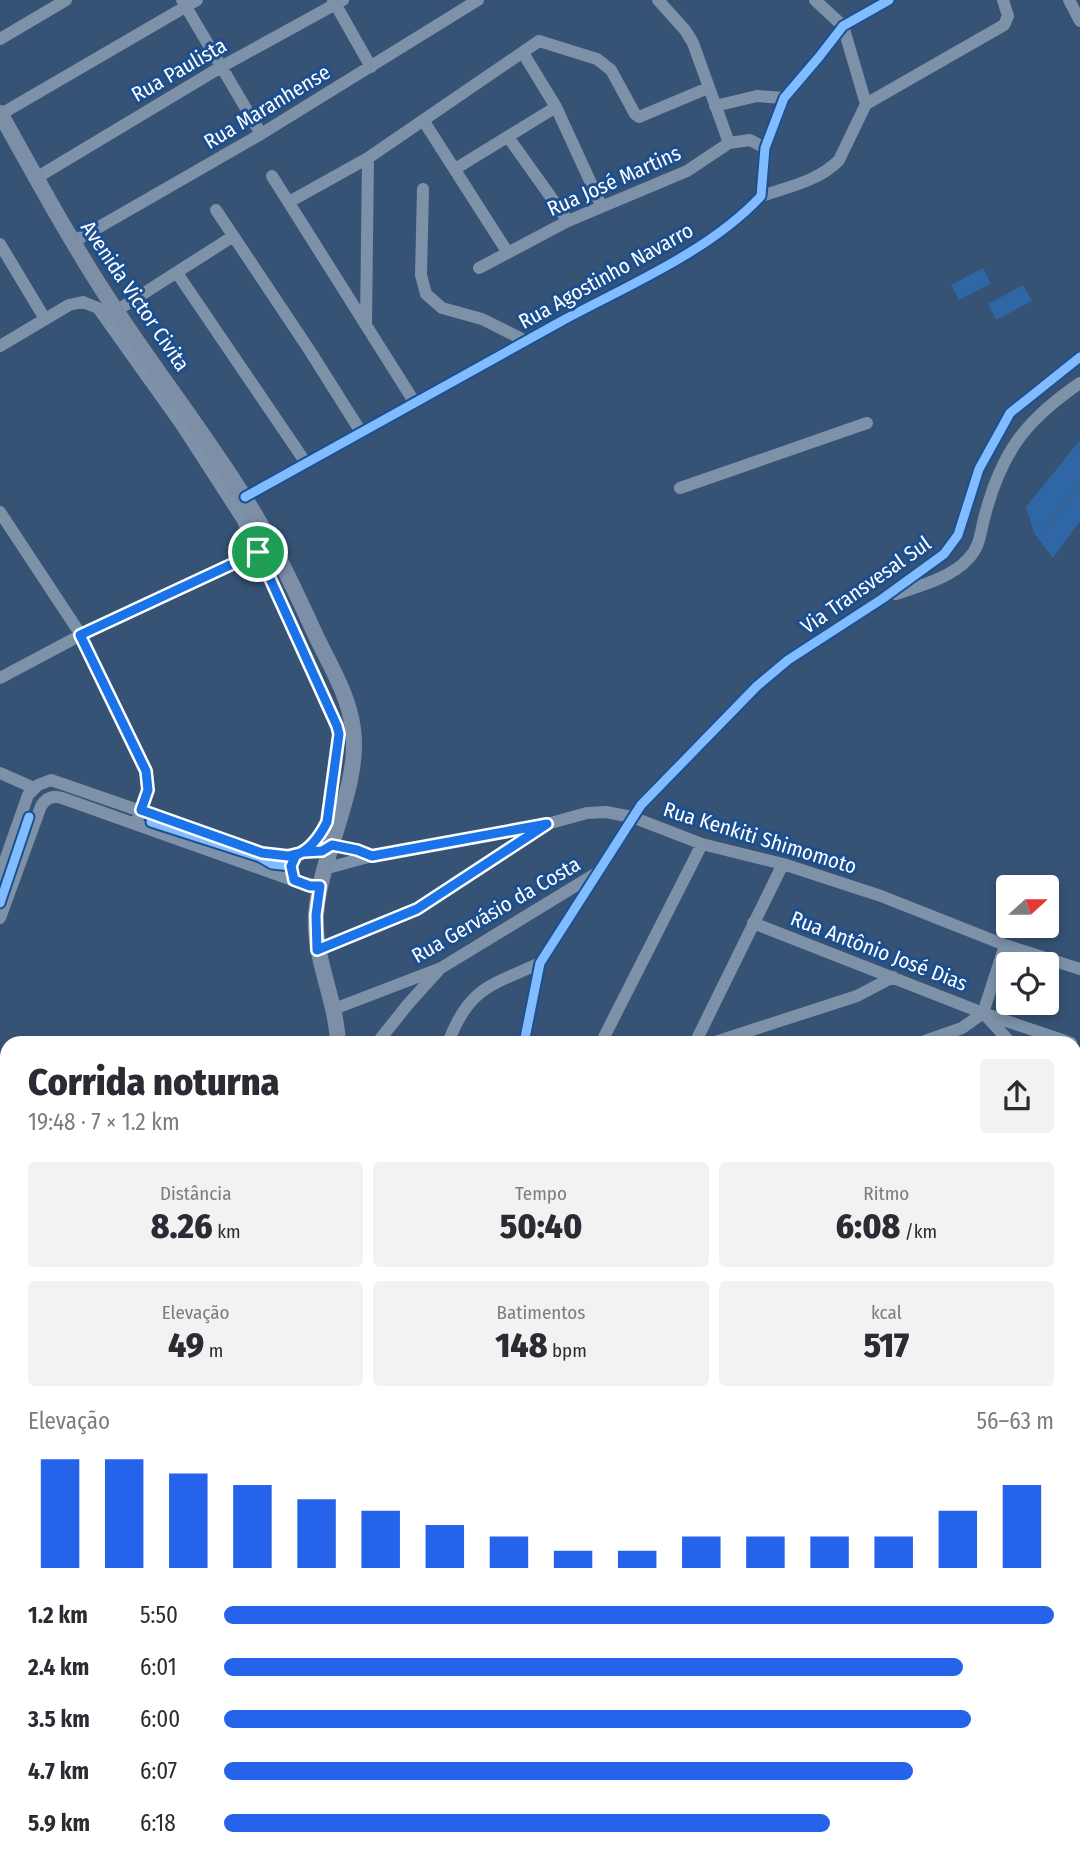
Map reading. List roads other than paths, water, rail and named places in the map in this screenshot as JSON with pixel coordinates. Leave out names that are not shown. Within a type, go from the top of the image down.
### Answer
[{"type":"main road","name":"Avenida Victor Civita","points":[[0,114],[116,311],[244,497],[295,589],[345,697],[354,731],[354,751],[348,785],[320,886],[316,915],[317,950],[334,1009],[337,1036]]},
{"type":"street","points":[[0,39],[66,0]]},
{"type":"street","name":"Rua Maranhense","points":[[73,242],[261,134],[478,0]]},
{"type":"street","points":[[658,0],[685,30],[698,55],[729,143],[750,140],[765,148]]},
{"type":"street","points":[[816,0],[843,26],[866,104]]},
{"type":"street","points":[[889,0],[843,26],[784,98],[765,148],[761,196],[813,178],[832,167],[839,160],[866,104],[999,29],[1008,16],[1003,0]]},
{"type":"street","points":[[1069,0],[1080,21]]},
{"type":"street","points":[[337,1],[371,67]]},
{"type":"street","name":"Rua Paulista","points":[[36,178],[337,1]]},
{"type":"street","points":[[0,114],[188,2],[221,68],[261,134]]},
{"type":"street","points":[[289,202],[368,158],[539,41],[597,60],[611,70],[639,117],[708,88]]},
{"type":"street","points":[[523,53],[556,107],[601,205]]},
{"type":"street","points":[[715,106],[757,96],[784,98]]},
{"type":"street","points":[[455,169],[556,107]]},
{"type":"street","points":[[423,120],[508,253]]},
{"type":"street","points":[[508,137],[568,220]]},
{"type":"street","name":"Rua José Martins","points":[[479,268],[568,220],[687,171],[729,143]]},
{"type":"street","points":[[366,325],[368,158]]},
{"type":"street","points":[[272,176],[415,403]]},
{"type":"street","points":[[423,189],[421,275],[426,295],[442,309],[482,319],[526,341]]},
{"type":"street","name":"Rua Agostinho Navarro","points":[[244,497],[655,273],[733,221],[761,196]]},
{"type":"street","points":[[216,210],[361,432]]},
{"type":"street","points":[[116,311],[232,237]]},
{"type":"street","points":[[0,244],[45,319]]},
{"type":"street","points":[[177,273],[306,463]]},
{"type":"street","points":[[0,346],[76,302],[88,304],[102,312],[242,519],[339,734],[329,817],[321,833],[291,866],[294,880]]},
{"type":"street","name":"Via Transvesal Sul","points":[[540,963],[632,817],[769,676],[788,660],[944,554],[958,536],[969,498],[990,446],[1010,413],[1080,357]]},
{"type":"street","points":[[977,548],[985,515],[1006,457],[1023,430],[1048,406],[1080,383]]},
{"type":"street","points":[[680,488],[867,423]]},
{"type":"street","points":[[969,498],[985,515]]},
{"type":"street","points":[[0,512],[80,635],[146,771],[148,790],[136,824]]},
{"type":"street","name":"Via Transvesal Sul","points":[[882,598],[910,589],[965,563],[977,548],[958,536]]},
{"type":"street","points":[[0,678],[80,635],[258,552]]},
{"type":"street","points":[[0,773],[34,788]]},
{"type":"street","points":[[0,875],[28,795],[46,781],[56,781],[262,853],[280,856],[322,851],[332,845]]},
{"type":"street","points":[[0,918],[41,806],[45,800],[58,796],[310,886],[320,886]]},
{"type":"street","name":"Rua Kenkiti Shimomoto","points":[[324,869],[372,856],[598,812],[632,817],[702,844],[783,864],[907,904],[1005,945],[1080,969]]},
{"type":"street","points":[[317,950],[417,909],[547,824]]},
{"type":"street","points":[[605,1036],[702,844]]},
{"type":"street","name":"Rua Kenkiti Shimomoto","points":[[332,845],[372,856]]},
{"type":"street","points":[[698,1036],[783,864]]},
{"type":"street","name":"Rua Gervásio da Costa","points":[[334,1009],[441,968],[598,872]]},
{"type":"street","name":"Rua Antônio José Dias","points":[[753,923],[1050,1036]]},
{"type":"street","points":[[939,1036],[962,1028],[984,1013],[1005,945]]},
{"type":"street","points":[[451,1036],[470,1000],[488,987],[540,963]]},
{"type":"street","points":[[525,1036],[540,963]]},
{"type":"street","points":[[383,1036],[441,968]]},
{"type":"street","points":[[734,1036],[857,996],[893,977]]},
{"type":"street","points":[[394,988],[404,994],[409,1003]]},
{"type":"street","points":[[984,1013],[1005,1036]]},
{"type":"waterway","points":[[1045,531],[1080,482]]}]
